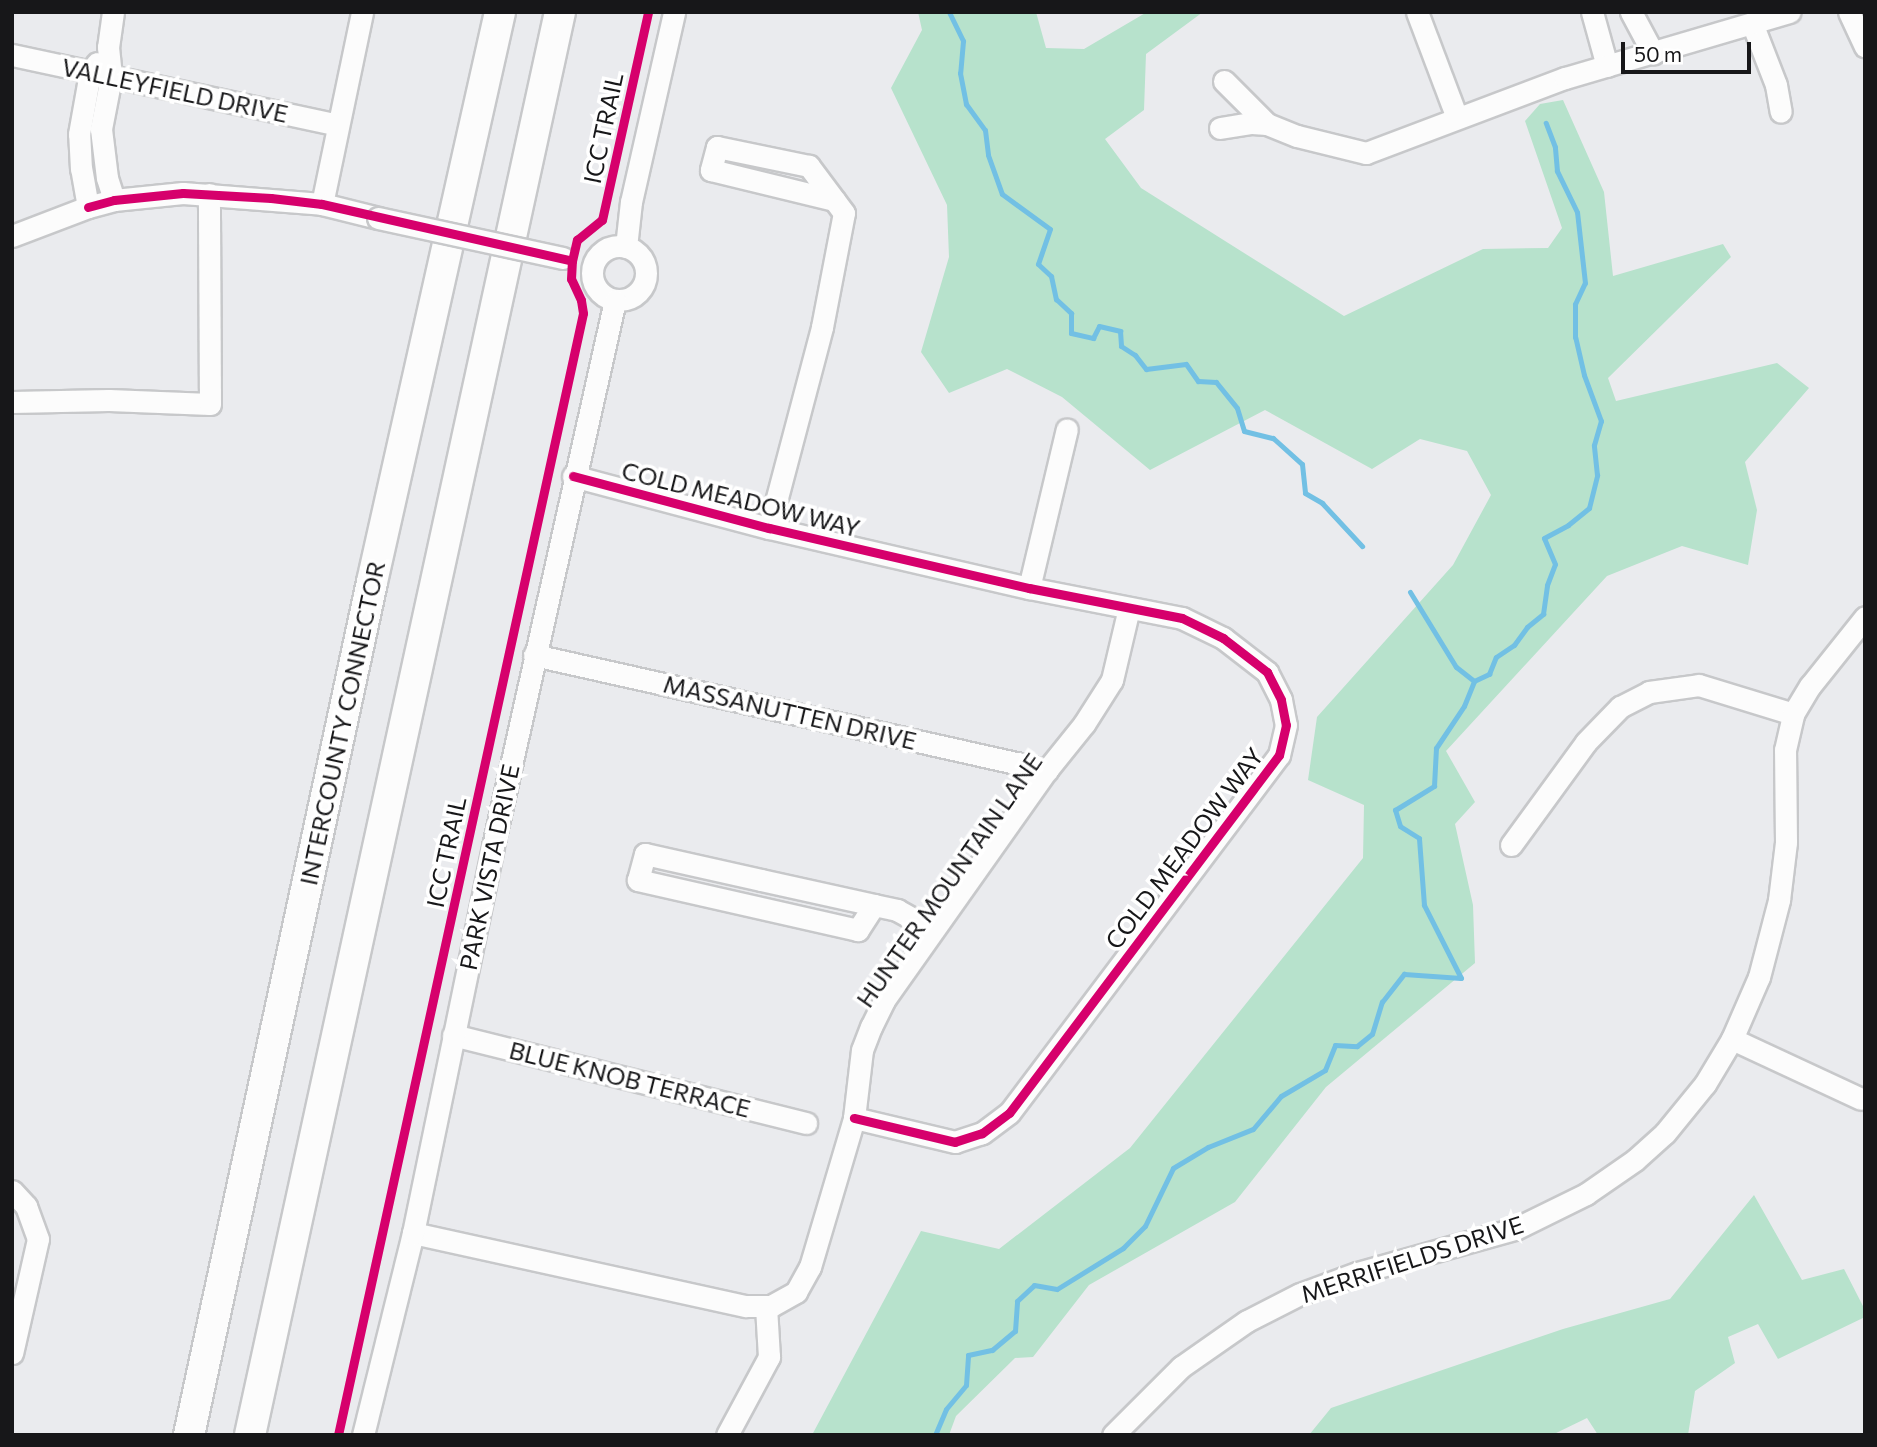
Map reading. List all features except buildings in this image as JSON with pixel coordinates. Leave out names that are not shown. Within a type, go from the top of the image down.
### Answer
[{"type":"highway","name":"INTERCOUNTY CONNECTOR","points":[[189,1435],[369,595],[500,12]]},
{"type":"highway","points":[[250,1435],[560,12]]},
{"type":"street","points":[[88,207],[81,169],[79,134],[101,75],[113,12]]},
{"type":"street","points":[[322,204],[362,12]]},
{"type":"street","points":[[626,247],[631,202],[674,12]]},
{"type":"street","points":[[1417,12],[1457,118]]},
{"type":"street","points":[[1592,12],[1607,66]]},
{"type":"street","points":[[1632,12],[1653,53]]},
{"type":"street","points":[[1220,128],[1252,123],[1267,124],[1297,136],[1366,153],[1565,78],[1789,12]]},
{"type":"street","points":[[1849,12],[1865,47]]},
{"type":"street","points":[[1752,23],[1776,85],[1781,112]]},
{"type":"street","name":"VALLEYFIELD DRIVE","points":[[12,55],[338,125]]},
{"type":"street","points":[[101,75],[101,138],[114,200]]},
{"type":"street","points":[[1224,81],[1267,124]]},
{"type":"street","points":[[717,147],[809,166],[844,213],[822,327],[769,528]]},
{"type":"street","points":[[12,236],[114,200],[183,193],[209,194],[322,204],[593,264]]},
{"type":"street","points":[[12,402],[109,400],[210,404],[209,194]]},
{"type":"street","points":[[626,247],[640,257],[646,274],[639,291],[632,297],[615,300],[603,296],[591,280],[593,264],[608,248],[626,247]]},
{"type":"street","name":"PARK VISTA DRIVE","points":[[370,1434],[534,655],[615,300]]},
{"type":"street","points":[[1030,588],[1067,429]]},
{"type":"street","name":"COLD MEADOW WAY","points":[[573,476],[769,528],[1030,588],[1182,618],[1223,638],[1267,672],[1282,699],[1286,725],[1279,755],[1009,1113],[982,1133],[955,1142],[854,1118]]},
{"type":"street","name":"HUNTER MOUNTAIN LANE","points":[[766,1306],[796,1292],[810,1268],[854,1118],[862,1050],[884,1000],[1047,770],[1084,724],[1112,680],[1129,608]]},
{"type":"street","name":"MERRIFIELDS DRIVE","points":[[1113,1435],[1181,1367],[1247,1321],[1300,1294],[1357,1273],[1515,1229],[1586,1194],[1635,1160],[1665,1133],[1706,1084],[1732,1039],[1759,977],[1779,900],[1786,842],[1786,750],[1794,714],[1810,686],[1865,617]]},
{"type":"street","name":"MASSANUTTEN DRIVE","points":[[534,655],[1047,770]]},
{"type":"street","points":[[1511,845],[1586,742],[1620,706],[1649,692],[1699,685],[1794,714]]},
{"type":"street","points":[[874,905],[858,930],[638,880],[645,854],[897,910],[933,930]]},
{"type":"street","points":[[756,906],[761,880]]},
{"type":"street","name":"BLUE KNOB TERRACE","points":[[453,1035],[806,1123]]},
{"type":"street","points":[[1732,1039],[1861,1099]]},
{"type":"street","points":[[12,1191],[26,1206],[38,1239],[12,1353]]},
{"type":"street","points":[[413,1233],[746,1306],[766,1306],[768,1357],[727,1435]]},
{"type":"green space","points":[[918,12],[1036,12],[1046,48],[1084,49],[1147,12],[1203,12],[1146,54],[1144,110],[1105,139],[1141,188],[1344,316],[1483,249],[1548,248],[1562,228],[1525,121],[1540,104],[1563,100],[1604,192],[1613,276],[1723,244],[1731,257],[1608,378],[1616,401],[1777,363],[1809,388],[1745,462],[1757,510],[1748,565],[1682,546],[1607,576],[1446,751],[1475,802],[1455,824],[1473,905],[1475,963],[1326,1087],[1235,1202],[1089,1285],[1033,1357],[1015,1358],[956,1416],[949,1435],[812,1435],[921,1231],[999,1249],[1130,1148],[1363,858],[1364,805],[1308,780],[1317,717],[1453,565],[1491,495],[1467,451],[1420,439],[1372,469],[1265,410],[1150,470],[1062,397],[1007,369],[949,393],[921,352],[949,257],[947,205],[891,88],[922,30]]},
{"type":"green space","points":[[1754,1195],[1802,1280],[1844,1269],[1865,1310],[1865,1317],[1778,1359],[1758,1324],[1728,1337],[1735,1363],[1695,1391],[1688,1435],[1598,1435],[1587,1418],[1552,1435],[1309,1435],[1331,1408],[1563,1329],[1670,1299]]},
{"type":"waterway","points":[[949,12],[963,41],[960,73],[966,104],[985,130],[988,155],[1002,194],[1050,229],[1038,264],[1051,276],[1056,299],[1071,313],[1071,333],[1093,338],[1099,326],[1120,331],[1121,346],[1135,355],[1146,369],[1186,364],[1198,381],[1216,382],[1237,408],[1244,431],[1273,438],[1302,464],[1305,493],[1322,503],[1362,546]]},
{"type":"waterway","points":[[1474,681],[1489,674],[1496,657],[1514,645],[1527,627],[1543,614],[1547,585],[1555,564],[1544,538],[1568,525],[1589,508],[1597,475],[1594,445],[1601,421],[1584,375],[1575,337],[1575,304],[1585,283],[1577,212],[1557,171],[1555,147],[1546,123]]},
{"type":"waterway","points":[[935,1435],[946,1409],[966,1385],[968,1355],[992,1350],[1015,1331],[1017,1301],[1034,1285],[1057,1289],[1123,1248],[1145,1226],[1173,1168],[1208,1147],[1253,1129],[1281,1096],[1325,1070],[1335,1045],[1357,1046],[1372,1034],[1382,1002],[1404,974],[1461,978],[1424,905],[1419,838],[1400,826],[1395,810],[1434,786],[1436,748],[1464,706],[1474,681],[1456,667],[1410,592]]},
{"type":"cycle path","name":"ICC TRAIL","points":[[338,1435],[583,313],[581,300],[571,279],[572,261],[577,240],[602,220],[648,12]]},
{"type":"cycle path","points":[[88,207],[114,200],[183,193],[271,198],[322,204],[572,261]]},
{"type":"cycle path","points":[[573,476],[769,528],[1029,588],[1182,618],[1223,638],[1267,672],[1281,700],[1286,725],[1279,755],[1009,1113],[982,1133],[955,1142],[854,1118]]}]
